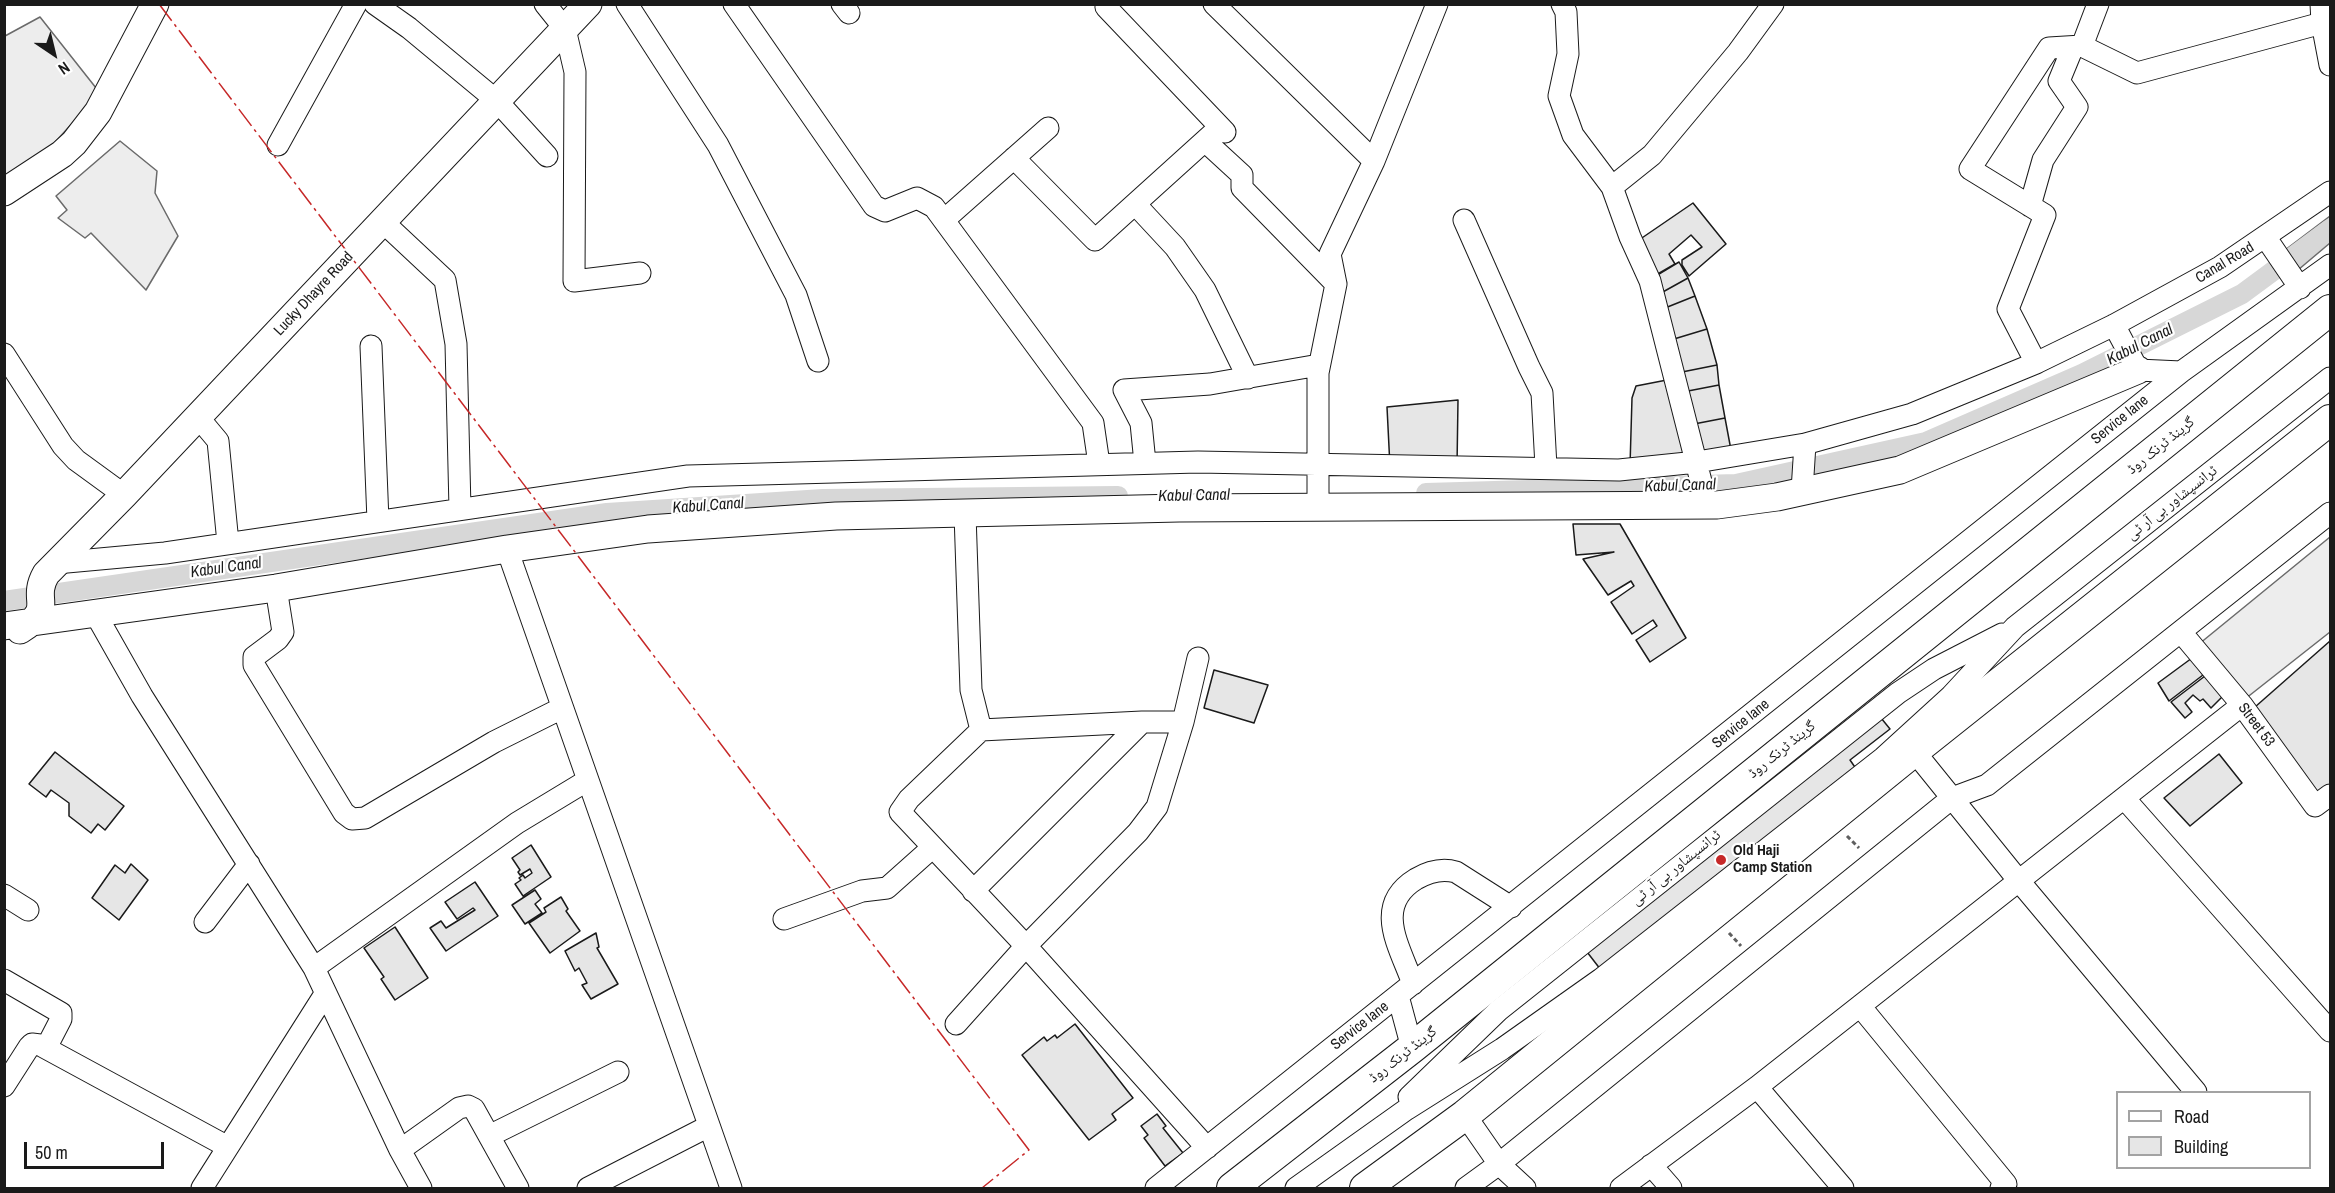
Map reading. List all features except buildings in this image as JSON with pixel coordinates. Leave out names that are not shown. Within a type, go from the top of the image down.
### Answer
[{"type":"highway","name":"گرینڈ ٹرنک روڈ","points":[[1232,1188],[1412,1048],[2331,310]]},
{"type":"highway","points":[[1365,1188],[1465,1115],[1914,750],[2331,420]]},
{"type":"main road","points":[[7,185],[62,154],[86,128],[98,112],[155,4]]},
{"type":"main road","name":"Lucky Dhayre Road","points":[[48,573],[588,4]]},
{"type":"main road","points":[[4,626],[36,617],[95,613],[276,588],[507,549],[648,529],[836,516],[1179,508],[1706,502],[1900,470],[2135,364]]},
{"type":"main road","points":[[4,640],[36,617],[48,573]]},
{"type":"street","points":[[278,146],[356,4]]},
{"type":"street","points":[[375,4],[409,28],[497,101],[546,156]]},
{"type":"street","points":[[545,4],[565,29],[575,72],[574,280],[640,273]]},
{"type":"street","points":[[627,4],[718,145],[796,296],[818,361]]},
{"type":"street","points":[[734,4],[874,206],[885,211],[917,198],[934,207],[1094,423],[1099,464]]},
{"type":"street","points":[[1107,4],[1106,7],[1216,134],[1242,175],[1242,188],[1336,284]]},
{"type":"street","points":[[1214,4],[1374,161]]},
{"type":"street","points":[[1318,506],[1319,365],[1336,284],[1330,254],[1374,161],[1437,4]]},
{"type":"street","points":[[1562,4],[1566,12],[1568,54],[1559,96],[1573,135],[1612,187],[1627,230],[1650,281],[1706,502]]},
{"type":"street","points":[[1612,187],[1652,155],[1738,52],[1773,4]]},
{"type":"street","points":[[2030,206],[2043,160],[2077,107],[2059,81],[2098,4]]},
{"type":"street","points":[[2036,363],[2008,309],[2045,215],[1970,169],[2049,48],[2077,47],[2137,73],[2321,14],[2331,65]]},
{"type":"street","points":[[944,220],[1048,128]]},
{"type":"street","points":[[1014,158],[1095,240],[1216,134]]},
{"type":"street","name":"Canal Road","points":[[48,573],[228,543],[688,476],[1145,463],[1546,467],[1619,470],[1698,465],[1805,447],[1912,414],[2117,330],[2220,267],[2269,242],[2331,192]]},
{"type":"street","points":[[1135,204],[1175,247],[1205,290],[1248,378]]},
{"type":"street","points":[[1464,220],[1542,393],[1546,467]]},
{"type":"street","points":[[383,222],[445,280],[456,344],[460,509]]},
{"type":"street","points":[[2269,242],[2297,284]]},
{"type":"street","name":"Service lane","points":[[1156,1188],[2181,372],[2297,284],[2331,265]]},
{"type":"street","points":[[2117,330],[2135,364],[2181,372]]},
{"type":"street","points":[[371,346],[378,521]]},
{"type":"street","points":[[4,354],[63,446],[76,459],[124,495]]},
{"type":"street","points":[[1145,463],[1142,423],[1124,390],[1210,384],[1319,365]]},
{"type":"street","name":"ٹرانسپشاور بی آر ٹی","points":[[1296,1188],[1407,1109],[1550,1017],[1601,979],[1864,772],[1951,696],[2015,627],[2331,378]]},
{"type":"street","points":[[198,417],[218,441],[228,543]]},
{"type":"street","points":[[1802,486],[1805,447]]},
{"type":"street","points":[[1466,1188],[1499,1164],[1952,798],[1987,785],[2331,513]]},
{"type":"street","points":[[965,514],[971,690],[981,730]]},
{"type":"street","points":[[507,549],[731,1188]]},
{"type":"street","points":[[276,588],[283,632],[278,639],[254,657],[254,664],[344,813],[352,819],[365,818],[494,742],[562,708]]},
{"type":"street","points":[[95,613],[142,696],[314,968],[400,1150],[421,1188]]},
{"type":"street","name":"ٹرانسپشاور بی آر ٹی","points":[[1363,1141],[1499,1010],[1756,804],[1906,687],[1934,669],[2015,627]]},
{"type":"street","name":"Street 53","points":[[2181,632],[2242,705],[2315,806],[2331,795]]},
{"type":"street","points":[[956,1024],[1026,946],[1138,832],[1157,807],[1183,722],[1198,657]]},
{"type":"street","points":[[1621,1188],[1757,1087],[2242,705]]},
{"type":"street","points":[[973,891],[1142,722]]},
{"type":"street","points":[[1183,722],[981,730],[909,799],[900,812],[1026,946],[1207,1148]]},
{"type":"street","points":[[1914,750],[2019,881],[2195,1091]]},
{"type":"street","points":[[314,968],[516,823],[588,780]]},
{"type":"street","points":[[2124,798],[2331,1031]]},
{"type":"street","points":[[784,919],[862,891],[887,888],[933,847]]},
{"type":"street","points":[[205,922],[249,864]]},
{"type":"street","points":[[1412,1048],[1405,990],[1391,922],[1392,906],[1399,894],[1411,882],[1424,874],[1446,869],[1456,872],[1510,907]]},
{"type":"street","points":[[4,895],[28,910]]},
{"type":"street","points":[[4,980],[62,1016],[46,1048]]},
{"type":"street","points":[[202,1188],[325,994]]},
{"type":"street","points":[[1860,1006],[2006,1184],[2001,1188]]},
{"type":"street","points":[[4,1086],[32,1044],[46,1048],[228,1147]]},
{"type":"street","points":[[489,1136],[618,1072]]},
{"type":"street","points":[[1757,1087],[1844,1188]]},
{"type":"street","points":[[400,1150],[459,1108],[468,1106],[474,1109],[518,1188]]},
{"type":"street","points":[[1465,1115],[1499,1164],[1525,1188]]},
{"type":"street","points":[[588,1188],[709,1126]]},
{"type":"street","points":[[1651,1165],[1671,1188]]},
{"type":"shaded area","points":[[40,17],[100,93],[24,176],[5,187],[5,36]]},
{"type":"shaded area","points":[[120,141],[157,171],[155,193],[178,236],[146,290],[91,233],[85,238],[58,218],[67,210],[56,196]]},
{"type":"shaded area","points":[[2330,216],[2330,243],[2298,270],[2285,250]]},
{"type":"shaded area","points":[[2330,537],[2330,632],[2245,699],[2199,644]]},
{"type":"waterway","name":"Kabul Canal","points":[[1426,493],[1736,484],[1926,442],[2082,374],[2242,294],[2330,229]]},
{"type":"waterway","name":"Kabul Canal","points":[[4,601],[607,513],[823,499],[1118,496]]},
{"type":"power","points":[[159,4],[1029,1150],[982,1188]]},
{"type":"place","name":"Old Haji Camp Station","points":[[1721,860]]}]
